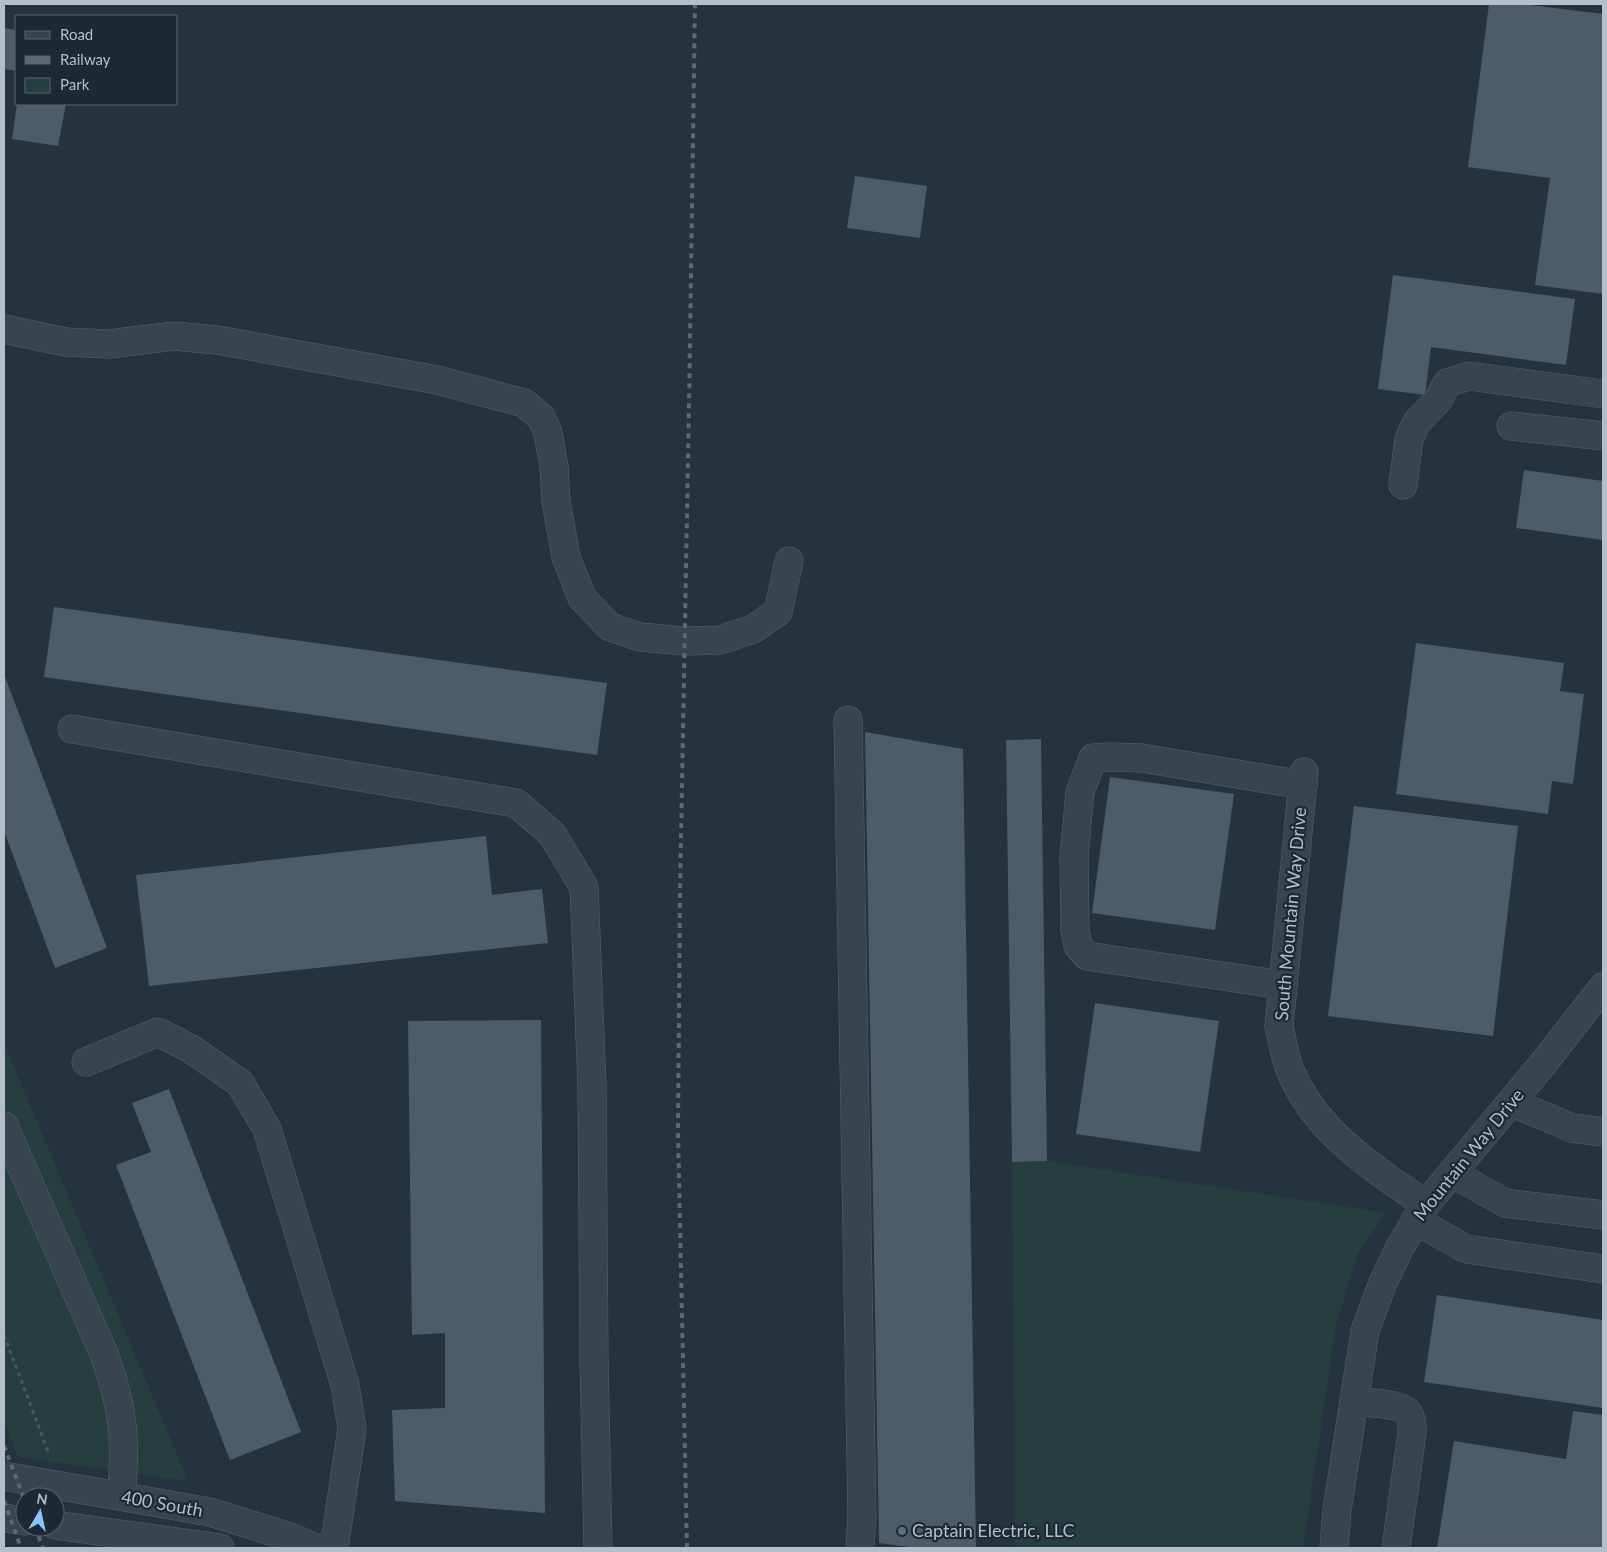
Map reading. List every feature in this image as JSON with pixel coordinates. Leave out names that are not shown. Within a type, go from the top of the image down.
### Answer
[{"type":"street","points":[[4,329],[65,342],[109,344],[174,336],[217,340],[437,380],[524,403],[541,417],[548,433],[554,467],[556,500],[566,557],[582,598],[610,628],[640,637],[685,641],[720,640],[753,629],[778,612],[789,561]]},
{"type":"street","points":[[1403,485],[1409,439],[1417,422],[1438,400],[1446,383],[1469,376],[1603,394]]},
{"type":"street","points":[[1511,426],[1603,436]]},
{"type":"street","points":[[848,720],[861,1496],[860,1548]]},
{"type":"street","points":[[72,729],[516,803],[552,834],[584,887],[592,1086],[594,1361],[598,1548]]},
{"type":"street","name":"South Mountain Way Drive","points":[[1283,985],[1087,956],[1078,946],[1075,930],[1074,856],[1080,792],[1093,758],[1142,758],[1304,779],[1279,1026],[1288,1066],[1308,1105],[1338,1138],[1376,1170],[1420,1212],[1466,1250],[1603,1269]]},
{"type":"street","name":"Mountain Way Drive","points":[[1334,1548],[1365,1331],[1382,1285],[1399,1249],[1420,1212],[1600,998]]},
{"type":"street","points":[[86,1062],[158,1032],[191,1049],[240,1084],[267,1129],[345,1385],[352,1429],[334,1548]]},
{"type":"street","points":[[1511,1102],[1572,1128],[1603,1132]]},
{"type":"street","points":[[4,1126],[104,1354],[114,1382],[121,1411],[124,1439],[124,1468],[121,1496]]},
{"type":"street","points":[[1452,1173],[1505,1203],[1603,1215]]},
{"type":"street","points":[[1354,1400],[1400,1406],[1411,1418],[1412,1433],[1396,1548]]},
{"type":"street","name":"400 South","points":[[4,1476],[210,1512],[290,1537],[316,1548]]},
{"type":"street","name":"400 South","points":[[65,1526],[220,1548]]},
{"type":"path","points":[[4,1335],[51,1459],[43,1458]]},
{"type":"green space","points":[[4,1043],[188,1481],[18,1457],[4,1421]]},
{"type":"green space","points":[[1047,1161],[1386,1213],[1358,1253],[1336,1325],[1303,1548],[1015,1548],[1012,1162]]},
{"type":"building","points":[[1489,4],[1523,4],[1603,14],[1603,294],[1535,285],[1550,178],[1468,167]]},
{"type":"building","points":[[4,28],[15,30],[15,71],[4,69]]},
{"type":"building","points":[[17,105],[66,105],[58,146],[12,139]]},
{"type":"building","points":[[855,176],[927,186],[920,238],[847,228]]},
{"type":"building","points":[[1393,275],[1575,299],[1566,365],[1431,347],[1425,395],[1378,389]]},
{"type":"building","points":[[1524,470],[1603,481],[1603,540],[1516,528]]},
{"type":"building","points":[[54,607],[607,683],[597,755],[44,677]]},
{"type":"building","points":[[1416,643],[1564,663],[1560,691],[1584,694],[1573,784],[1552,781],[1548,814],[1396,794]]},
{"type":"building","points":[[4,674],[107,948],[55,968],[4,831]]},
{"type":"building","points":[[865,732],[963,749],[976,1548],[917,1548],[879,1543]]},
{"type":"building","points":[[1041,739],[1047,1161],[1012,1162],[1006,740]]},
{"type":"building","points":[[1110,777],[1234,794],[1215,930],[1092,913]]},
{"type":"building","points":[[1354,806],[1518,826],[1493,1036],[1328,1016]]},
{"type":"building","points":[[486,836],[492,895],[542,889],[548,943],[149,986],[136,875]]},
{"type":"building","points":[[1095,1003],[1219,1021],[1200,1152],[1076,1134]]},
{"type":"building","points":[[541,1020],[545,1513],[395,1501],[392,1410],[445,1408],[445,1333],[412,1335],[408,1021]]},
{"type":"building","points":[[169,1089],[301,1432],[230,1460],[116,1165],[151,1152],[132,1103]]},
{"type":"building","points":[[1437,1295],[1603,1320],[1603,1408],[1424,1382]]},
{"type":"building","points":[[1573,1411],[1603,1415],[1603,1548],[1437,1548],[1454,1441],[1566,1459]]},
{"type":"railway","points":[[687,1548],[678,1131],[680,893],[695,4]]},
{"type":"railway","points":[[4,1446],[20,1487]]},
{"type":"railway","points":[[4,1501],[21,1548]]},
{"type":"railway","points":[[39,1537],[43,1548]]},
{"type":"place","name":"Captain Electric, LLC","points":[[902,1531]]}]
